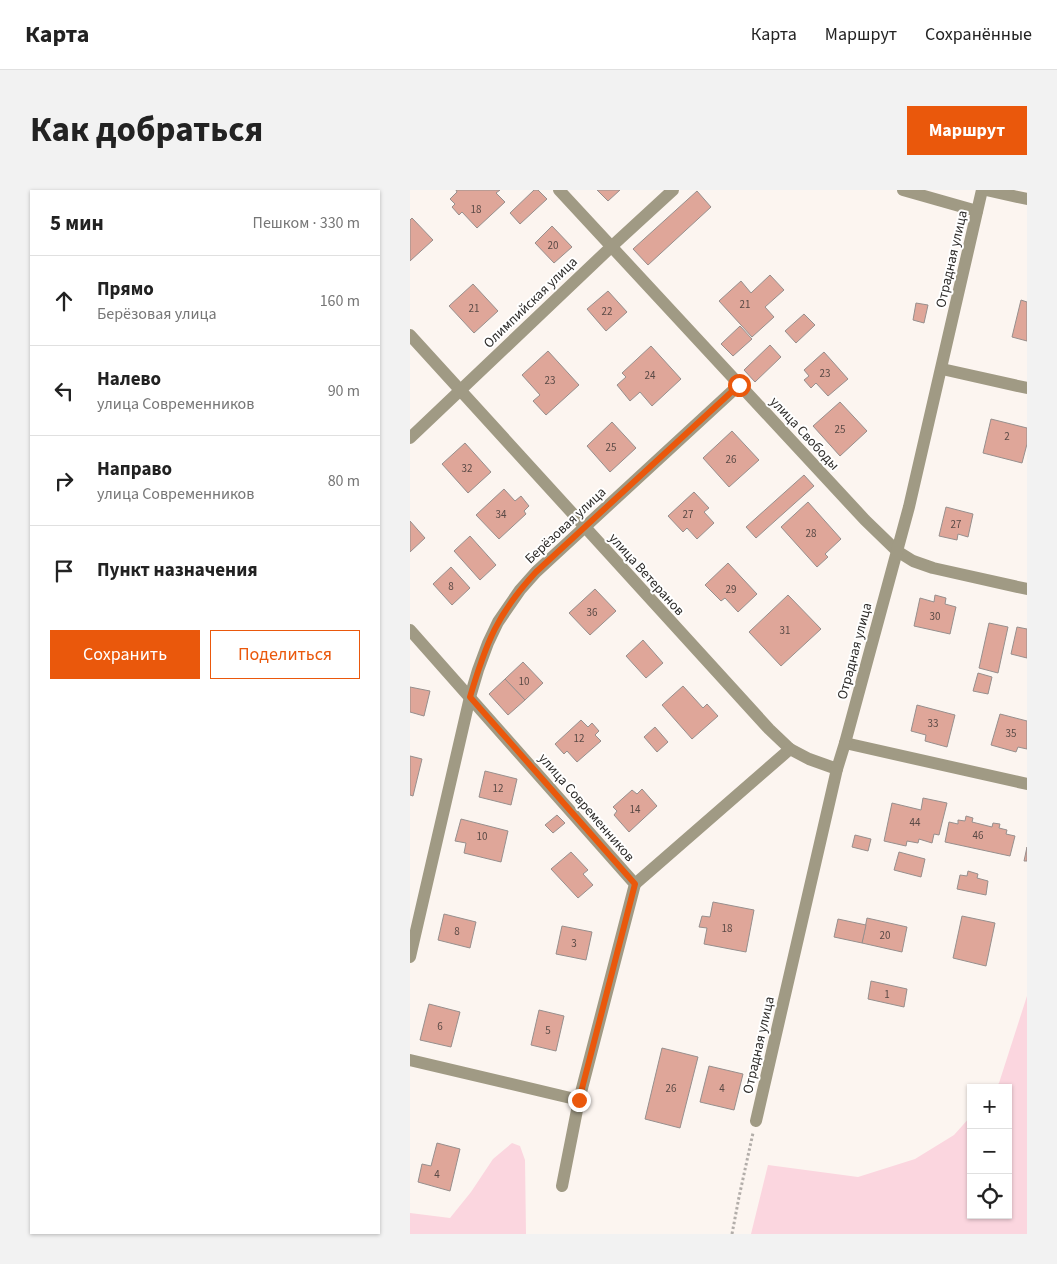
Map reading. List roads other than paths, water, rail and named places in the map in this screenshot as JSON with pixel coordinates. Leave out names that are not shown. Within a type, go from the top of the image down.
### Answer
[{"type":"street","name":"улица Свободы","points":[[559,190],[865,520],[897,551],[913,561],[933,568],[1027,589]]},
{"type":"street","name":"Олимпийская улица","points":[[410,438],[611,246],[673,190]]},
{"type":"street","points":[[903,190],[977,211]]},
{"type":"street","points":[[984,190],[1027,199]]},
{"type":"street","name":"Отрадная улица","points":[[756,1121],[837,768],[897,551],[942,369],[977,211],[984,190]]},
{"type":"street","name":"улица Ветеранов","points":[[410,335],[769,729],[790,749],[809,759],[837,768]]},
{"type":"street","points":[[942,369],[1027,388]]},
{"type":"street","name":"Берёзовая улица","points":[[410,957],[470,697],[488,643],[507,606],[536,572],[739,385]]},
{"type":"street","name":"улица Современников","points":[[410,630],[635,884]]},
{"type":"street","points":[[845,743],[1027,784]]},
{"type":"street","points":[[562,1186],[579,1100],[635,884],[790,749]]},
{"type":"street","points":[[410,1060],[579,1100]]}]
